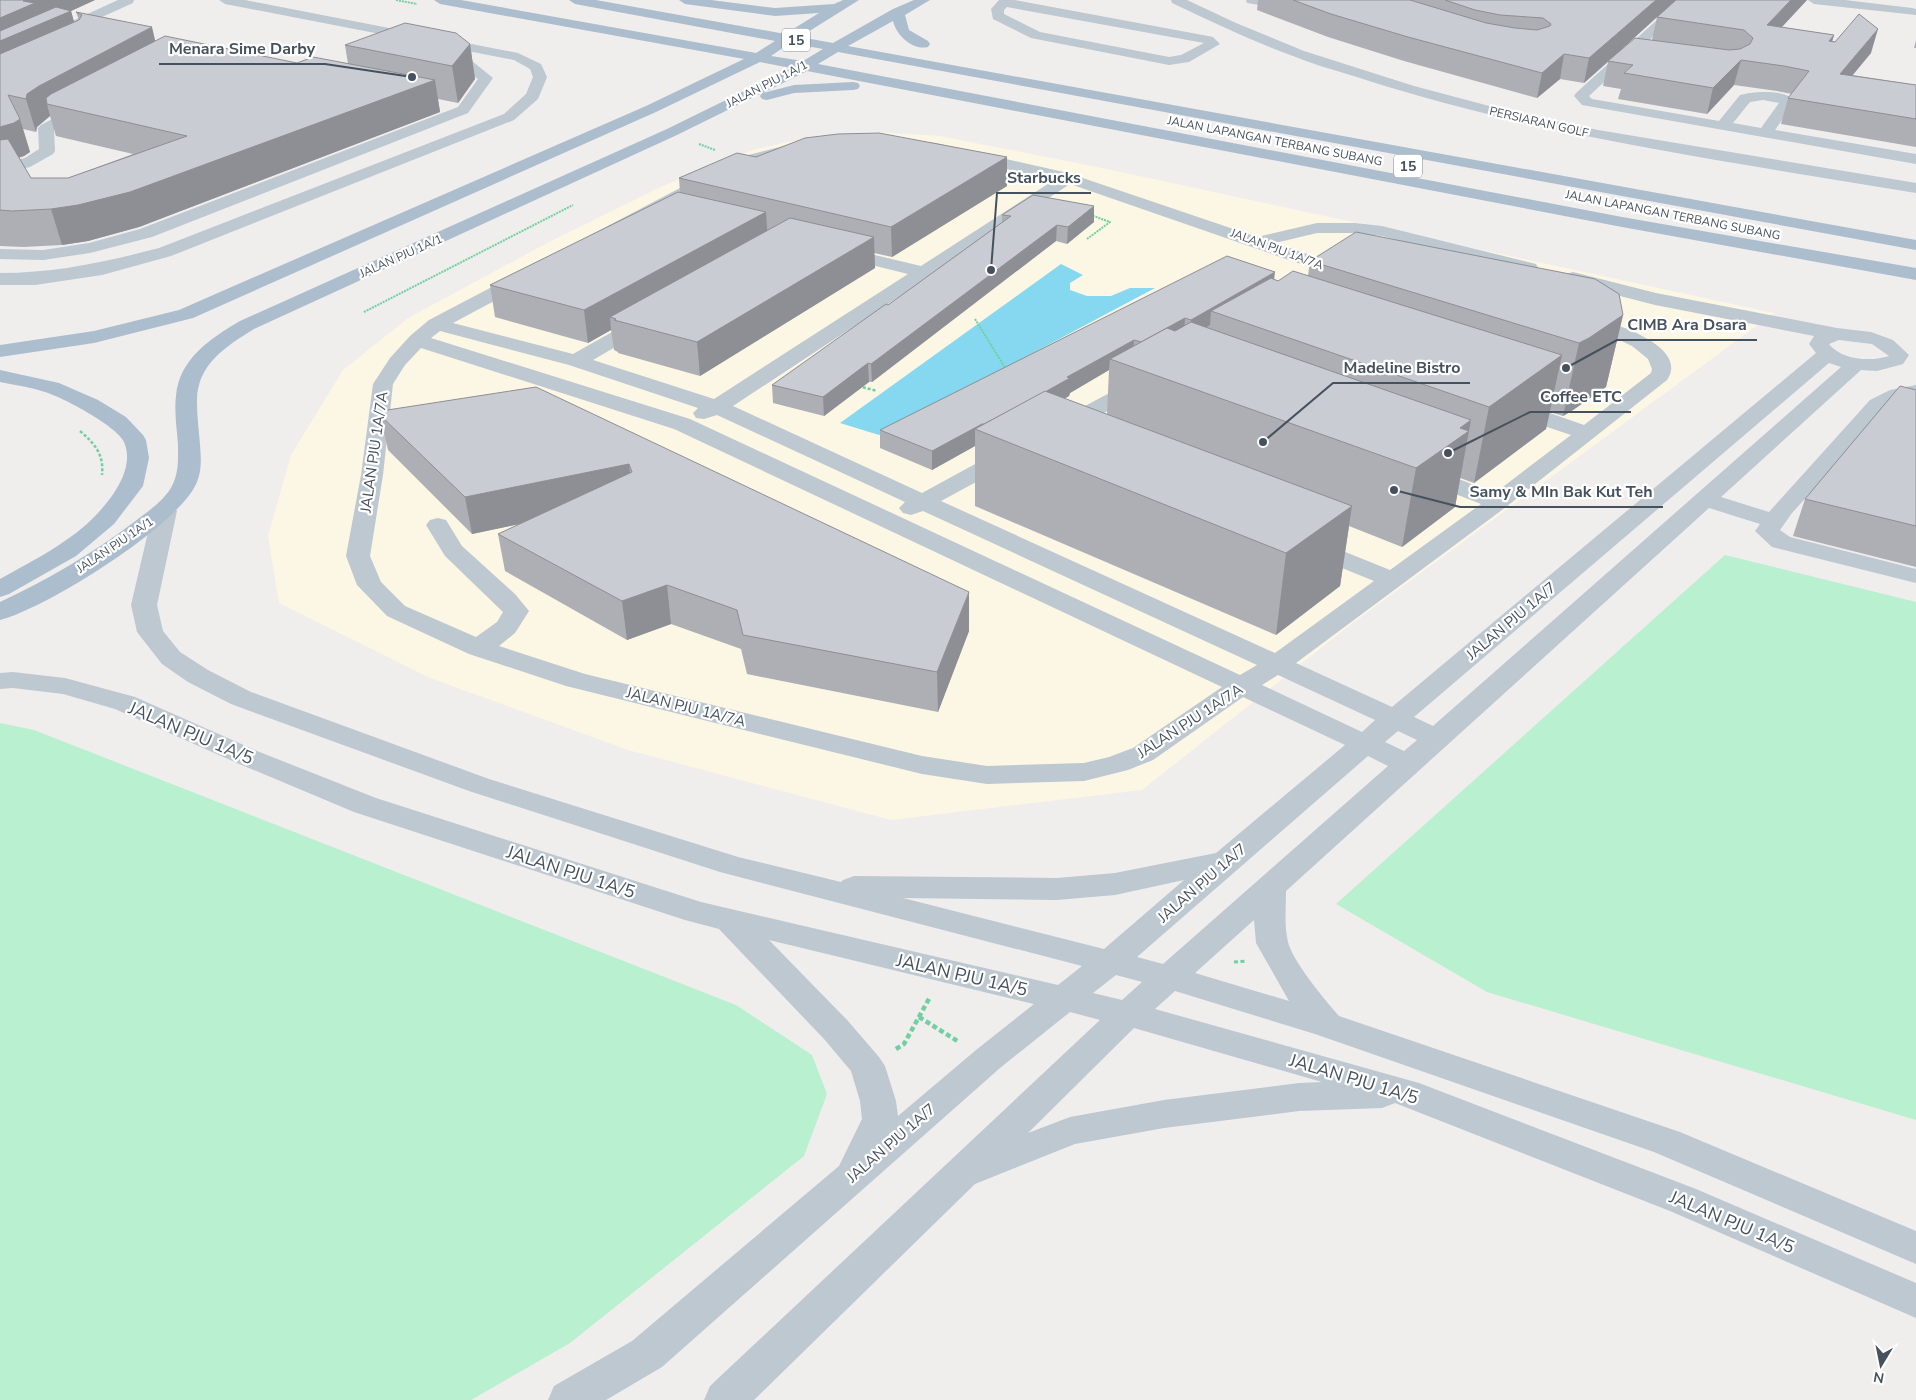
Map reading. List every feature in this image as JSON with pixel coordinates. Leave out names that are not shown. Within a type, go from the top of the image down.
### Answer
[{"type":"main road","points":[[440,0],[714,41],[744,37],[754,32],[757,28],[757,23],[742,15]]},
{"type":"main road","name":"15","points":[[499,0],[664,34],[897,77]]},
{"type":"main road","name":"JALAN LAPANGAN TERBANG SUBANG","points":[[575,0],[1916,245]]},
{"type":"main road","points":[[685,0],[775,12],[836,8]]},
{"type":"main road","name":"JALAN PJU 1A/1","points":[[0,351],[66,342],[145,326],[186,314],[651,109],[759,57],[836,8],[853,0]]},
{"type":"main road","name":"JALAN PJU 1A/1","points":[[0,612],[51,587],[104,555],[165,510],[184,486],[190,469],[187,389],[195,366],[225,338],[247,326],[672,132],[805,66],[858,34],[924,0]]},
{"type":"main road","points":[[669,3],[825,28]]},
{"type":"main road","points":[[898,12],[899,28],[904,34],[932,47]]},
{"type":"main road","points":[[842,31],[932,47]]},
{"type":"main road","points":[[664,34],[805,66],[897,77]]},
{"type":"main road","points":[[651,109],[650,100],[652,97],[708,66],[706,58],[664,34]]},
{"type":"main road","points":[[932,47],[892,50],[879,53],[863,63],[863,70],[897,77],[932,90]]},
{"type":"main road","name":"JALAN LAPANGAN TERBANG SUBANG","points":[[897,77],[1916,261]]},
{"type":"main road","points":[[722,107],[803,88],[845,86],[932,90],[1622,222],[1916,274]]},
{"type":"main road","points":[[0,376],[52,387],[90,405],[118,422],[135,440],[138,458],[132,486],[106,519],[67,551],[0,589]]},
{"type":"street","points":[[0,59],[128,0]]},
{"type":"street","points":[[0,279],[35,278],[102,269],[165,252],[504,119],[533,96],[540,78],[536,67],[518,57],[225,0]]},
{"type":"street","points":[[1057,0],[1124,12]]},
{"type":"street","name":"PERSIARAN GOLF","points":[[1177,0],[1192,17],[1231,26],[1299,54],[1415,85],[1638,131],[1916,174]]},
{"type":"street","points":[[1250,3],[1278,3],[1288,0]]},
{"type":"street","points":[[1686,0],[1650,44],[1626,55],[1581,96],[1587,102],[1599,106],[1916,159]]},
{"type":"street","points":[[1814,0],[1912,12]]},
{"type":"street","points":[[1007,2],[1161,32],[1192,17],[1213,44],[1180,61],[1162,60],[1036,36],[998,16],[997,9],[1007,2]]},
{"type":"street","points":[[1086,18],[1106,8]]},
{"type":"street","points":[[1192,17],[1198,27],[1231,26]]},
{"type":"street","name":"PERSIARAN GOLF","points":[[1192,17],[1290,37],[1415,85],[1506,115],[1598,135],[1916,188]]},
{"type":"street","points":[[65,29],[90,34]]},
{"type":"street","points":[[38,41],[66,44]]},
{"type":"street","points":[[420,54],[467,64],[486,78],[463,110]]},
{"type":"street","points":[[1723,126],[1745,98],[1763,96],[1786,99],[1788,101],[1765,133]]},
{"type":"street","points":[[0,169],[38,159],[47,151],[46,128],[96,99]]},
{"type":"street","points":[[0,254],[43,255],[90,248],[146,233],[250,193],[436,112],[463,110],[504,119]]},
{"type":"street","points":[[436,112],[478,129]]},
{"type":"street","name":"JALAN PJU 1A/7A","points":[[813,143],[902,144],[936,148],[1068,178],[1345,273],[1429,289],[1615,331],[1635,339],[1651,351],[1662,366],[1662,372],[1660,376],[1498,502],[1277,664],[1240,687],[1143,754],[1118,764],[1084,772],[987,775],[922,765],[576,680],[478,648],[396,611],[370,585],[358,556],[372,475],[383,384],[396,362],[436,324],[743,161],[776,150],[813,143]]},
{"type":"street","points":[[902,144],[898,151],[900,156],[928,162]]},
{"type":"street","points":[[947,166],[966,165],[980,158]]},
{"type":"street","points":[[682,424],[717,407],[1068,178]]},
{"type":"street","points":[[250,193],[290,203]]},
{"type":"street","points":[[653,208],[682,215]]},
{"type":"street","points":[[1257,242],[1317,228],[1354,228],[1382,232],[1832,344],[1856,364],[1873,366],[1887,364],[1896,360],[1916,360]]},
{"type":"street","points":[[818,247],[923,272]]},
{"type":"street","points":[[1320,286],[1345,273]]},
{"type":"street","points":[[576,361],[661,312]]},
{"type":"street","points":[[436,324],[576,361],[717,407],[1437,738]]},
{"type":"street","points":[[1832,344],[1852,334],[1916,348]]},
{"type":"street","points":[[417,340],[682,424],[1240,687],[1408,764]]},
{"type":"street","points":[[1883,342],[1894,348],[1898,355],[1896,360]]},
{"type":"street","name":"JALAN PJU 1A/7","points":[[569,1400],[647,1354],[988,1059],[1109,963],[1832,344]]},
{"type":"street","points":[[725,1400],[1128,1014],[1856,364]]},
{"type":"street","points":[[1054,443],[1158,374]]},
{"type":"street","points":[[1916,391],[1897,394],[1878,405],[1767,531],[1781,542],[1916,576]]},
{"type":"street","points":[[1494,402],[1587,433]]},
{"type":"street","points":[[1878,405],[1906,411]]},
{"type":"street","points":[[888,521],[1022,448]]},
{"type":"street","points":[[1406,467],[1498,502]]},
{"type":"street","points":[[1711,493],[1780,514]]},
{"type":"street","points":[[165,510],[144,605],[150,632],[170,658],[198,676],[241,698],[479,785],[731,865],[1169,977],[1327,1025],[1667,1142],[1916,1248]]},
{"type":"street","points":[[438,525],[444,541],[458,558],[516,610],[513,620],[505,630],[478,648]]},
{"type":"street","points":[[1284,537],[1394,580]]},
{"type":"street","name":"JALAN PJU 1A/5","points":[[0,681],[14,680],[65,686],[125,703],[247,757],[365,805],[696,912],[1128,1014],[1406,1093],[1683,1200],[1916,1301]]},
{"type":"street","points":[[815,886],[1057,889],[1115,884],[1226,861]]},
{"type":"street","points":[[1270,886],[1272,943],[1297,986],[1327,1025]]},
{"type":"street","points":[[730,920],[836,1030],[867,1066],[878,1101],[880,1119],[852,1177]]},
{"type":"street","points":[[959,1176],[1070,1130],[1164,1114],[1299,1097],[1406,1093]]},
{"type":"path","points":[[672,132],[743,161]]},
{"type":"path","points":[[1084,212],[1110,222],[1086,238]]},
{"type":"path","points":[[976,320],[1007,371]]},
{"type":"path","points":[[858,386],[877,391]]},
{"type":"path","points":[[75,427],[93,441],[103,457],[100,482]]},
{"type":"path","points":[[867,1066],[904,1044],[945,971]]},
{"type":"path","points":[[919,1018],[988,1059]]},
{"type":"shaded area","points":[[875,132],[940,136],[1107,169],[1774,313],[1350,625],[1142,790],[891,820],[628,750],[430,678],[279,603],[268,536],[291,455],[343,370],[408,318],[551,241],[665,185],[752,150],[811,137]]},
{"type":"green space","points":[[1725,555],[1916,602],[1916,1120],[1487,992],[1336,904]]},
{"type":"green space","points":[[0,723],[34,730],[736,1005],[812,1055],[827,1094],[804,1156],[570,1343],[471,1400],[0,1400]]},
{"type":"water","points":[[1061,264],[1083,275],[1070,283],[1070,290],[1087,296],[1111,296],[1130,288],[1155,288],[879,435],[840,423]]},
{"type":"building","points":[[0,0],[25,0],[23,1],[35,3],[0,18]]},
{"type":"building","points":[[1293,0],[1410,0],[1486,23],[1537,30],[1551,24],[1543,18],[1500,15],[1475,10],[1445,0],[1656,0],[1589,58],[1564,54],[1542,73],[1408,37],[1331,14]]},
{"type":"building","points":[[1676,0],[1791,0],[1767,25],[1834,35],[1829,41],[1835,42],[1859,14],[1878,29],[1840,74],[1916,85],[1916,119],[1788,98],[1809,71],[1784,66],[1741,60],[1713,88],[1624,73],[1633,65],[1608,61],[1635,38],[1729,50],[1740,49],[1750,44],[1753,38],[1744,30],[1657,17]]},
{"type":"building","points":[[56,7],[71,11],[0,41],[0,31]]},
{"type":"building","points":[[76,12],[152,27],[39,86],[27,94],[26,99],[8,95],[20,119],[0,127],[0,54],[79,20],[82,15]]},
{"type":"building","points":[[405,23],[456,33],[470,44],[452,66],[345,45]]},
{"type":"building","points":[[165,36],[297,63],[313,57],[435,80],[130,192],[78,205],[51,209],[0,210],[0,140],[8,139],[31,178],[68,178],[187,136],[47,104],[46,98],[51,94]]},
{"type":"building","points":[[879,133],[1007,157],[891,227],[679,178],[737,153],[756,157],[805,138],[838,134]]},
{"type":"building","points":[[678,192],[766,212],[584,310],[490,285]]},
{"type":"building","points":[[1033,195],[1094,206],[1068,227],[1057,225],[871,364],[868,363],[823,397],[772,385],[886,304],[888,305],[1011,216],[1002,215]]},
{"type":"building","points":[[790,218],[874,237],[697,342],[614,320],[616,319],[610,317]]},
{"type":"building","points":[[1356,232],[1595,279],[1619,294],[1623,315],[1579,343],[1310,261]]},
{"type":"building","points":[[1227,256],[1275,272],[1191,320],[1185,318],[1141,342],[1134,340],[1067,377],[1070,378],[1045,392],[932,451],[880,430]]},
{"type":"building","points":[[1293,271],[1562,355],[1489,407],[1211,311],[1271,278],[1278,281]]},
{"type":"building","points":[[1191,322],[1471,420],[1460,428],[1469,431],[1416,468],[1110,359],[1167,328],[1175,331]]},
{"type":"building","points":[[1900,386],[1916,390],[1916,526],[1805,499]]},
{"type":"building","points":[[536,387],[969,592],[937,672],[743,635],[737,610],[667,585],[622,601],[498,534],[632,472],[629,464],[465,497],[380,415],[381,411]]},
{"type":"building","points":[[1045,391],[1352,506],[1286,553],[975,429]]},
{"type":"place","name":"Menara Sime Darby","points":[[412,77]]},
{"type":"place","name":"Starbucks","points":[[991,270]]},
{"type":"place","name":"CIMB Ara Dsara","points":[[1566,368]]},
{"type":"place","name":"Madeline Bistro","points":[[1263,442]]},
{"type":"place","name":"Coffee ETC","points":[[1448,453]]},
{"type":"place","name":"Samy & MIn Bak Kut Teh","points":[[1394,490]]}]
